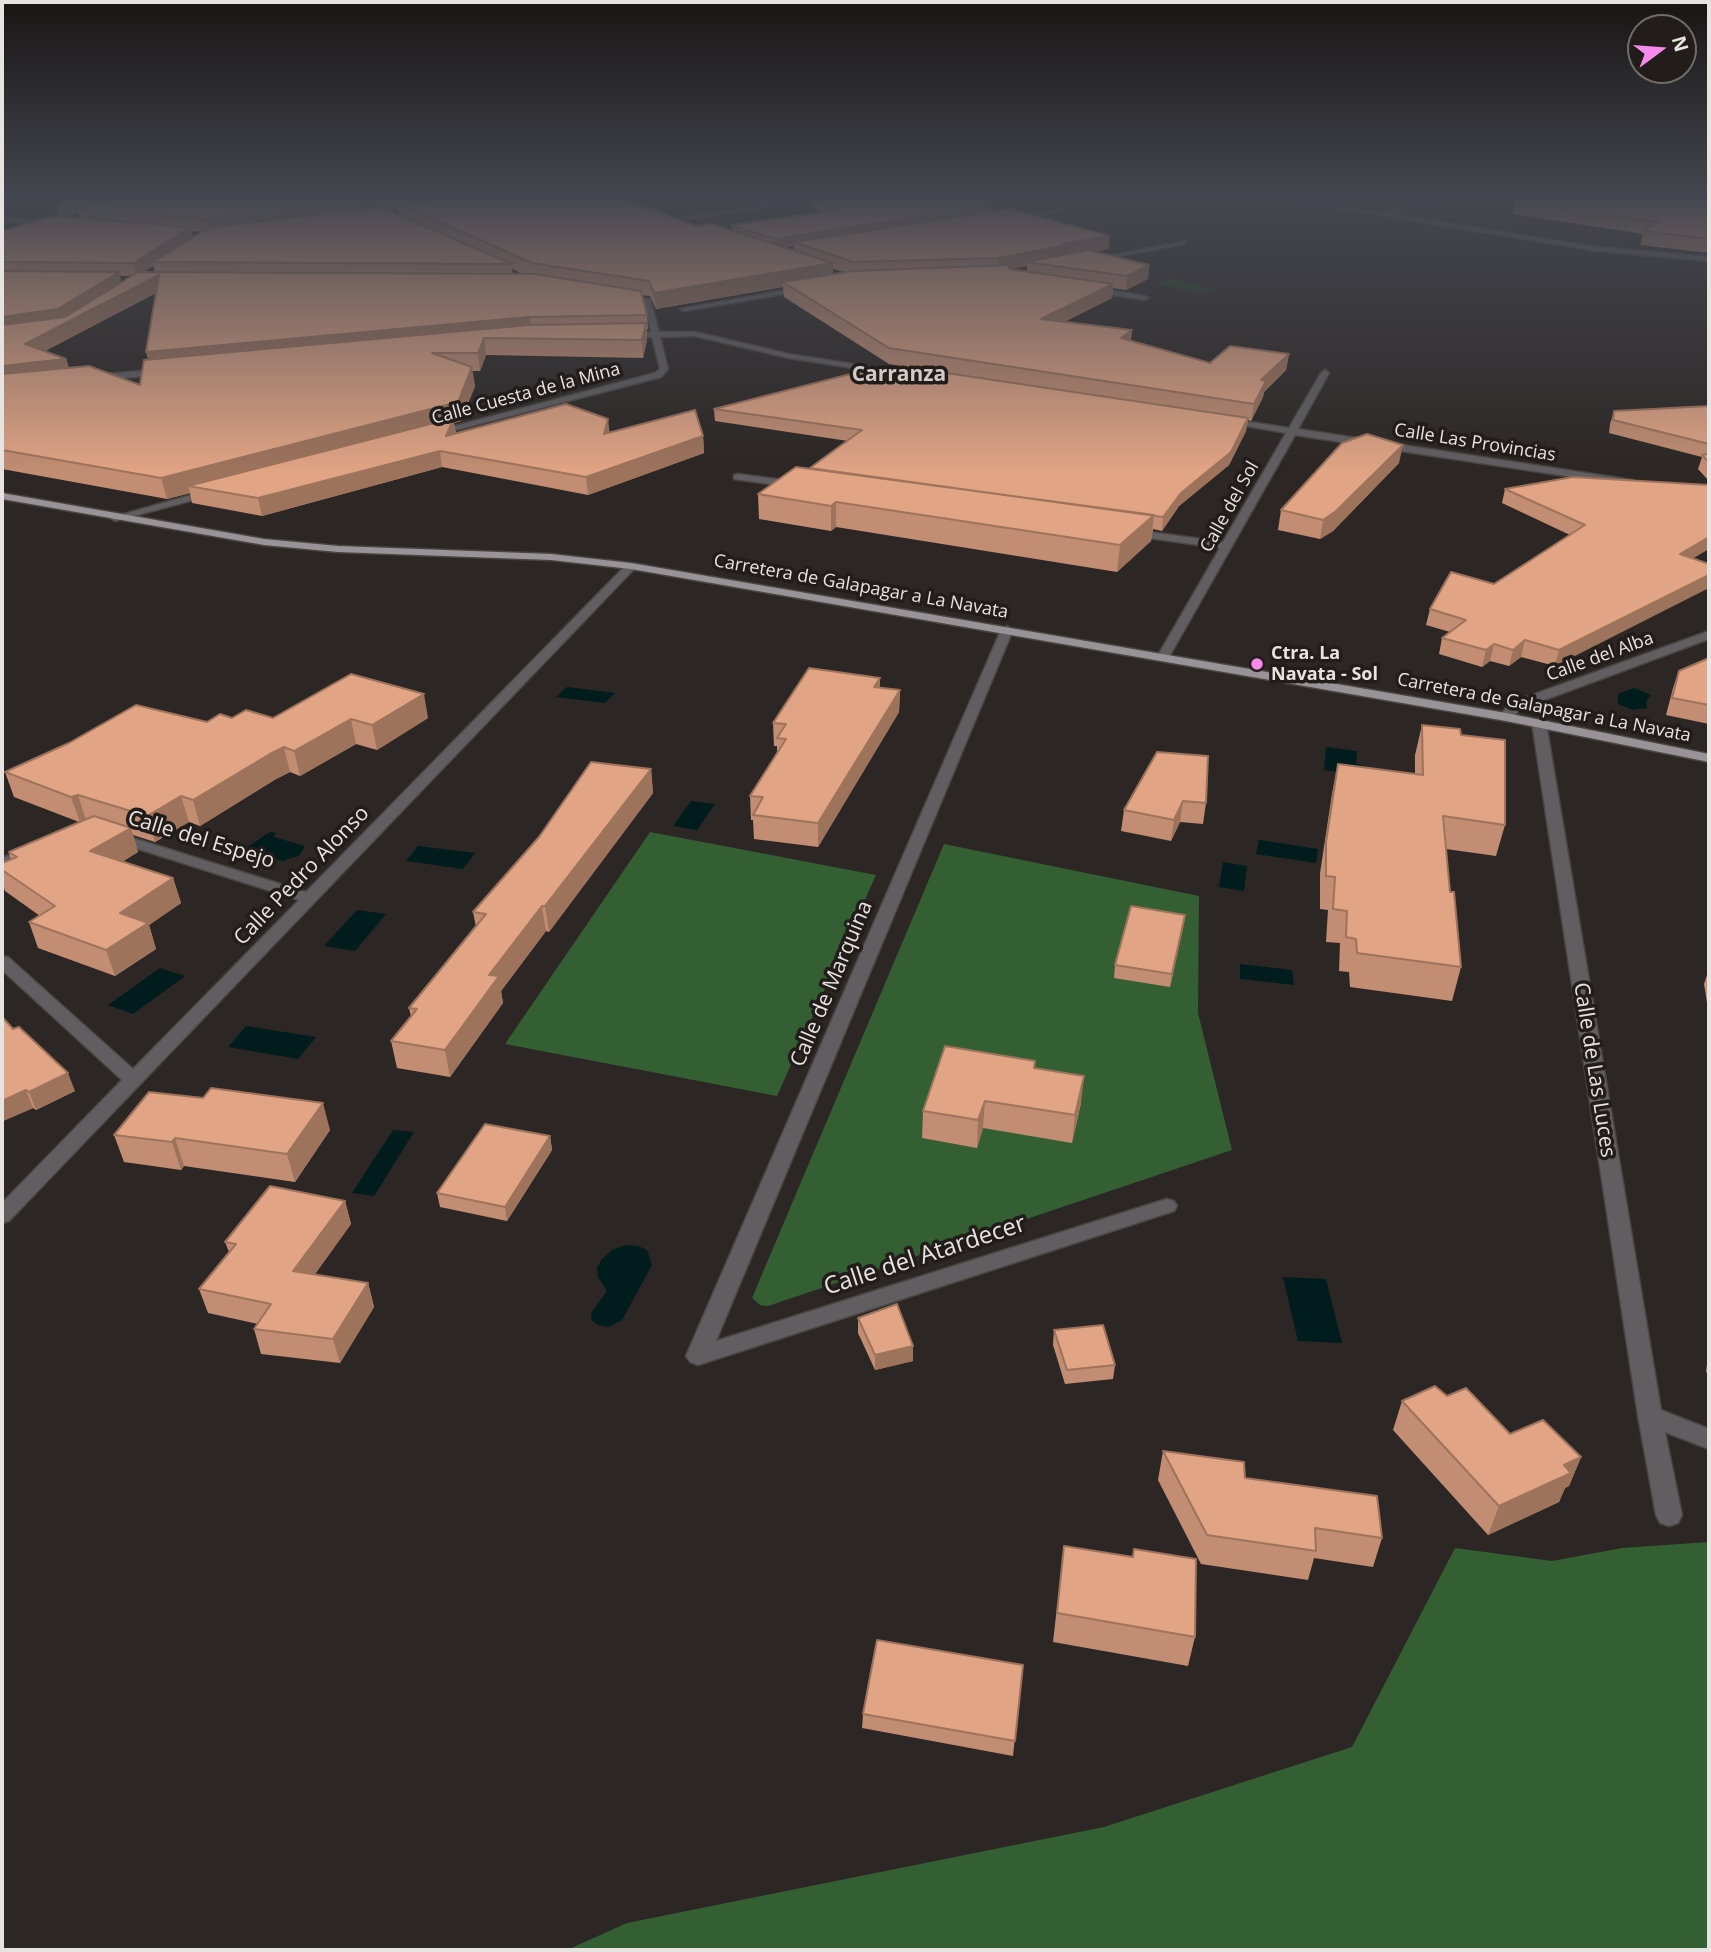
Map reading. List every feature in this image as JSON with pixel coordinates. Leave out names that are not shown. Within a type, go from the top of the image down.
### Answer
[{"type":"main road","name":"Carretera de Galapagar a La Navata","points":[[2,496],[276,544],[551,557],[631,566],[1506,717],[1709,758]]},
{"type":"street","points":[[684,309],[796,290]]},
{"type":"street","points":[[1093,290],[1145,298]]},
{"type":"street","points":[[606,294],[647,301],[655,335]]},
{"type":"street","points":[[614,335],[695,334],[789,356],[952,380]]},
{"type":"street","name":"Calle Cuesta de la Mina","points":[[417,439],[658,375],[664,369],[655,335]]},
{"type":"street","points":[[85,379],[183,370]]},
{"type":"street","name":"Calle del Sol","points":[[1163,656],[1325,373]]},
{"type":"street","name":"Calle Las Provincias","points":[[1211,419],[1642,484]]},
{"type":"street","points":[[738,477],[806,486]]},
{"type":"street","points":[[115,517],[217,491]]},
{"type":"street","points":[[1119,531],[1228,546]]},
{"type":"street","name":"Calle Pedro Alonso","points":[[2,1216],[631,566]]},
{"type":"street","name":"Calle de Marquina","points":[[698,1356],[1007,630]]},
{"type":"street","name":"Calle del Alba","points":[[1506,717],[1515,706],[1709,635]]},
{"type":"street","name":"Calle de Las Luces","points":[[1539,723],[1650,1416],[1670,1515]]},
{"type":"street","name":"Calle del Espejo","points":[[98,832],[310,898]]},
{"type":"street","points":[[2,864],[49,843]]},
{"type":"street","points":[[2,961],[133,1080]]},
{"type":"street","name":"Calle del Atardecer","points":[[698,1356],[1167,1206]]},
{"type":"street","points":[[1650,1416],[1709,1439]]},
{"type":"green space","points":[[1183,290],[1219,290],[1200,294]]},
{"type":"green space","points":[[650,832],[876,875],[777,1096],[505,1044]]},
{"type":"green space","points":[[944,844],[1199,896],[1198,1013],[1232,1150],[768,1306],[760,1305],[752,1298]]},
{"type":"green space","points":[[1709,1542],[1709,1950],[567,1950],[627,1923],[1104,1827],[1352,1747],[1455,1548],[1552,1561],[1622,1548]]},
{"type":"water","points":[[567,687],[615,693],[605,703],[556,697]]},
{"type":"water","points":[[1634,688],[1651,695],[1646,702],[1647,708],[1633,710],[1618,704],[1618,694]]},
{"type":"water","points":[[1326,747],[1357,751],[1356,763],[1371,769],[1361,775],[1324,770]]},
{"type":"water","points":[[691,801],[715,804],[697,830],[673,826]]},
{"type":"water","points":[[270,832],[276,833],[274,837],[305,846],[300,855],[283,861],[244,849]]},
{"type":"water","points":[[1259,840],[1318,849],[1316,863],[1256,854]]},
{"type":"water","points":[[418,846],[475,853],[463,869],[406,861]]},
{"type":"water","points":[[1223,862],[1247,866],[1244,891],[1219,887]]},
{"type":"water","points":[[357,910],[386,914],[355,951],[324,946]]},
{"type":"water","points":[[1240,964],[1292,970],[1294,985],[1240,979]]},
{"type":"water","points":[[160,968],[185,976],[133,1014],[108,1005]]},
{"type":"water","points":[[246,1026],[316,1037],[298,1059],[228,1047]]},
{"type":"water","points":[[393,1130],[414,1132],[374,1196],[352,1193]]},
{"type":"water","points":[[626,1245],[647,1250],[652,1265],[622,1320],[609,1327],[598,1325],[592,1321],[591,1313],[607,1291],[598,1277],[597,1268],[612,1250]]},
{"type":"water","points":[[1283,1277],[1326,1279],[1342,1343],[1298,1341]]},
{"type":"building","points":[[2,290],[89,290],[58,309],[2,317]]},
{"type":"building","points":[[109,290],[130,290],[25,344],[66,359],[2,366],[2,325],[65,317]]},
{"type":"building","points":[[156,290],[635,290],[641,291],[647,315],[529,317],[146,352]]},
{"type":"building","points":[[796,290],[1100,290],[1041,319],[1132,330],[1121,338],[1210,363],[1230,346],[1289,354],[1261,380],[1266,381],[1254,404],[889,348]]},
{"type":"building","points":[[646,323],[642,340],[484,338],[478,353],[432,353],[472,367],[458,402],[161,478],[2,450],[2,374],[89,366],[140,385],[144,360],[529,325]]},
{"type":"building","points":[[913,368],[1248,418],[1231,452],[1181,493],[1163,517],[810,468],[862,430],[714,409],[862,371],[932,380]]},
{"type":"building","points":[[566,404],[608,419],[604,434],[695,410],[703,436],[586,477],[440,451],[258,498],[188,486],[454,418],[446,436]]},
{"type":"building","points":[[1709,406],[1709,444],[1613,420],[1614,411]]},
{"type":"building","points":[[1367,434],[1403,445],[1336,511],[1323,520],[1281,510],[1342,443]]},
{"type":"building","points":[[796,467],[1154,515],[1120,545],[836,502],[831,506],[758,494]]},
{"type":"building","points":[[1573,477],[1709,485],[1709,537],[1680,554],[1709,564],[1709,575],[1559,650],[1525,640],[1513,650],[1494,644],[1486,650],[1442,638],[1466,620],[1430,609],[1451,572],[1494,584],[1585,525],[1505,489]]},
{"type":"building","points":[[1709,658],[1709,705],[1672,698],[1679,671]]},
{"type":"building","points":[[809,668],[880,678],[874,687],[900,690],[818,823],[753,815],[763,797],[750,796],[786,739],[777,738],[786,724],[773,723]]},
{"type":"building","points":[[351,674],[424,694],[372,725],[351,719],[294,751],[284,747],[193,800],[181,796],[147,816],[78,795],[71,797],[5,772],[69,743],[136,705],[207,722],[220,714],[232,718],[246,710],[273,718]]},
{"type":"building","points":[[1422,725],[1460,729],[1461,735],[1505,740],[1505,825],[1443,816],[1461,967],[1357,953],[1356,939],[1346,937],[1347,911],[1333,909],[1335,877],[1326,876],[1326,842],[1338,764],[1423,775]]},
{"type":"building","points":[[1157,752],[1208,756],[1206,803],[1183,801],[1174,820],[1124,810]]},
{"type":"building","points":[[591,762],[651,769],[489,975],[499,976],[445,1050],[391,1041],[417,1009],[409,1008],[486,914],[473,912],[539,837]]},
{"type":"building","points":[[94,816],[131,828],[90,851],[173,878],[120,913],[148,923],[106,950],[29,922],[55,906],[2,870],[2,863],[17,857],[9,852]]},
{"type":"building","points":[[1131,906],[1185,915],[1172,974],[1115,965]]},
{"type":"building","points":[[3,1018],[13,1029],[19,1027],[68,1073],[29,1092],[26,1090],[2,1101]]},
{"type":"building","points":[[945,1046],[1035,1061],[1034,1068],[1084,1076],[1075,1115],[985,1101],[978,1120],[923,1111]]},
{"type":"building","points":[[211,1088],[323,1103],[287,1154],[175,1138],[172,1142],[114,1135],[149,1092],[203,1098]]},
{"type":"building","points":[[485,1124],[550,1136],[505,1207],[437,1193]]},
{"type":"building","points":[[270,1186],[345,1201],[293,1271],[368,1283],[333,1339],[254,1329],[271,1304],[199,1289],[236,1244],[225,1242]]},
{"type":"building","points":[[897,1304],[913,1346],[875,1355],[858,1318]]},
{"type":"building","points":[[1103,1325],[1115,1365],[1067,1370],[1054,1330]]},
{"type":"building","points":[[1435,1386],[1447,1396],[1466,1388],[1510,1434],[1543,1420],[1581,1457],[1564,1465],[1571,1473],[1499,1506],[1402,1401]]},
{"type":"building","points":[[1163,1451],[1244,1462],[1245,1478],[1377,1496],[1382,1538],[1315,1528],[1316,1551],[1207,1535]]},
{"type":"building","points":[[1064,1546],[1133,1557],[1134,1549],[1196,1559],[1195,1637],[1057,1613]]},
{"type":"building","points":[[877,1640],[1023,1665],[1015,1741],[863,1714]]},
{"type":"place","name":"Ctra. La Navata - Sol","points":[[1257,664]]},
{"type":"district","name":"Carranza","points":[[899,375]]}]
